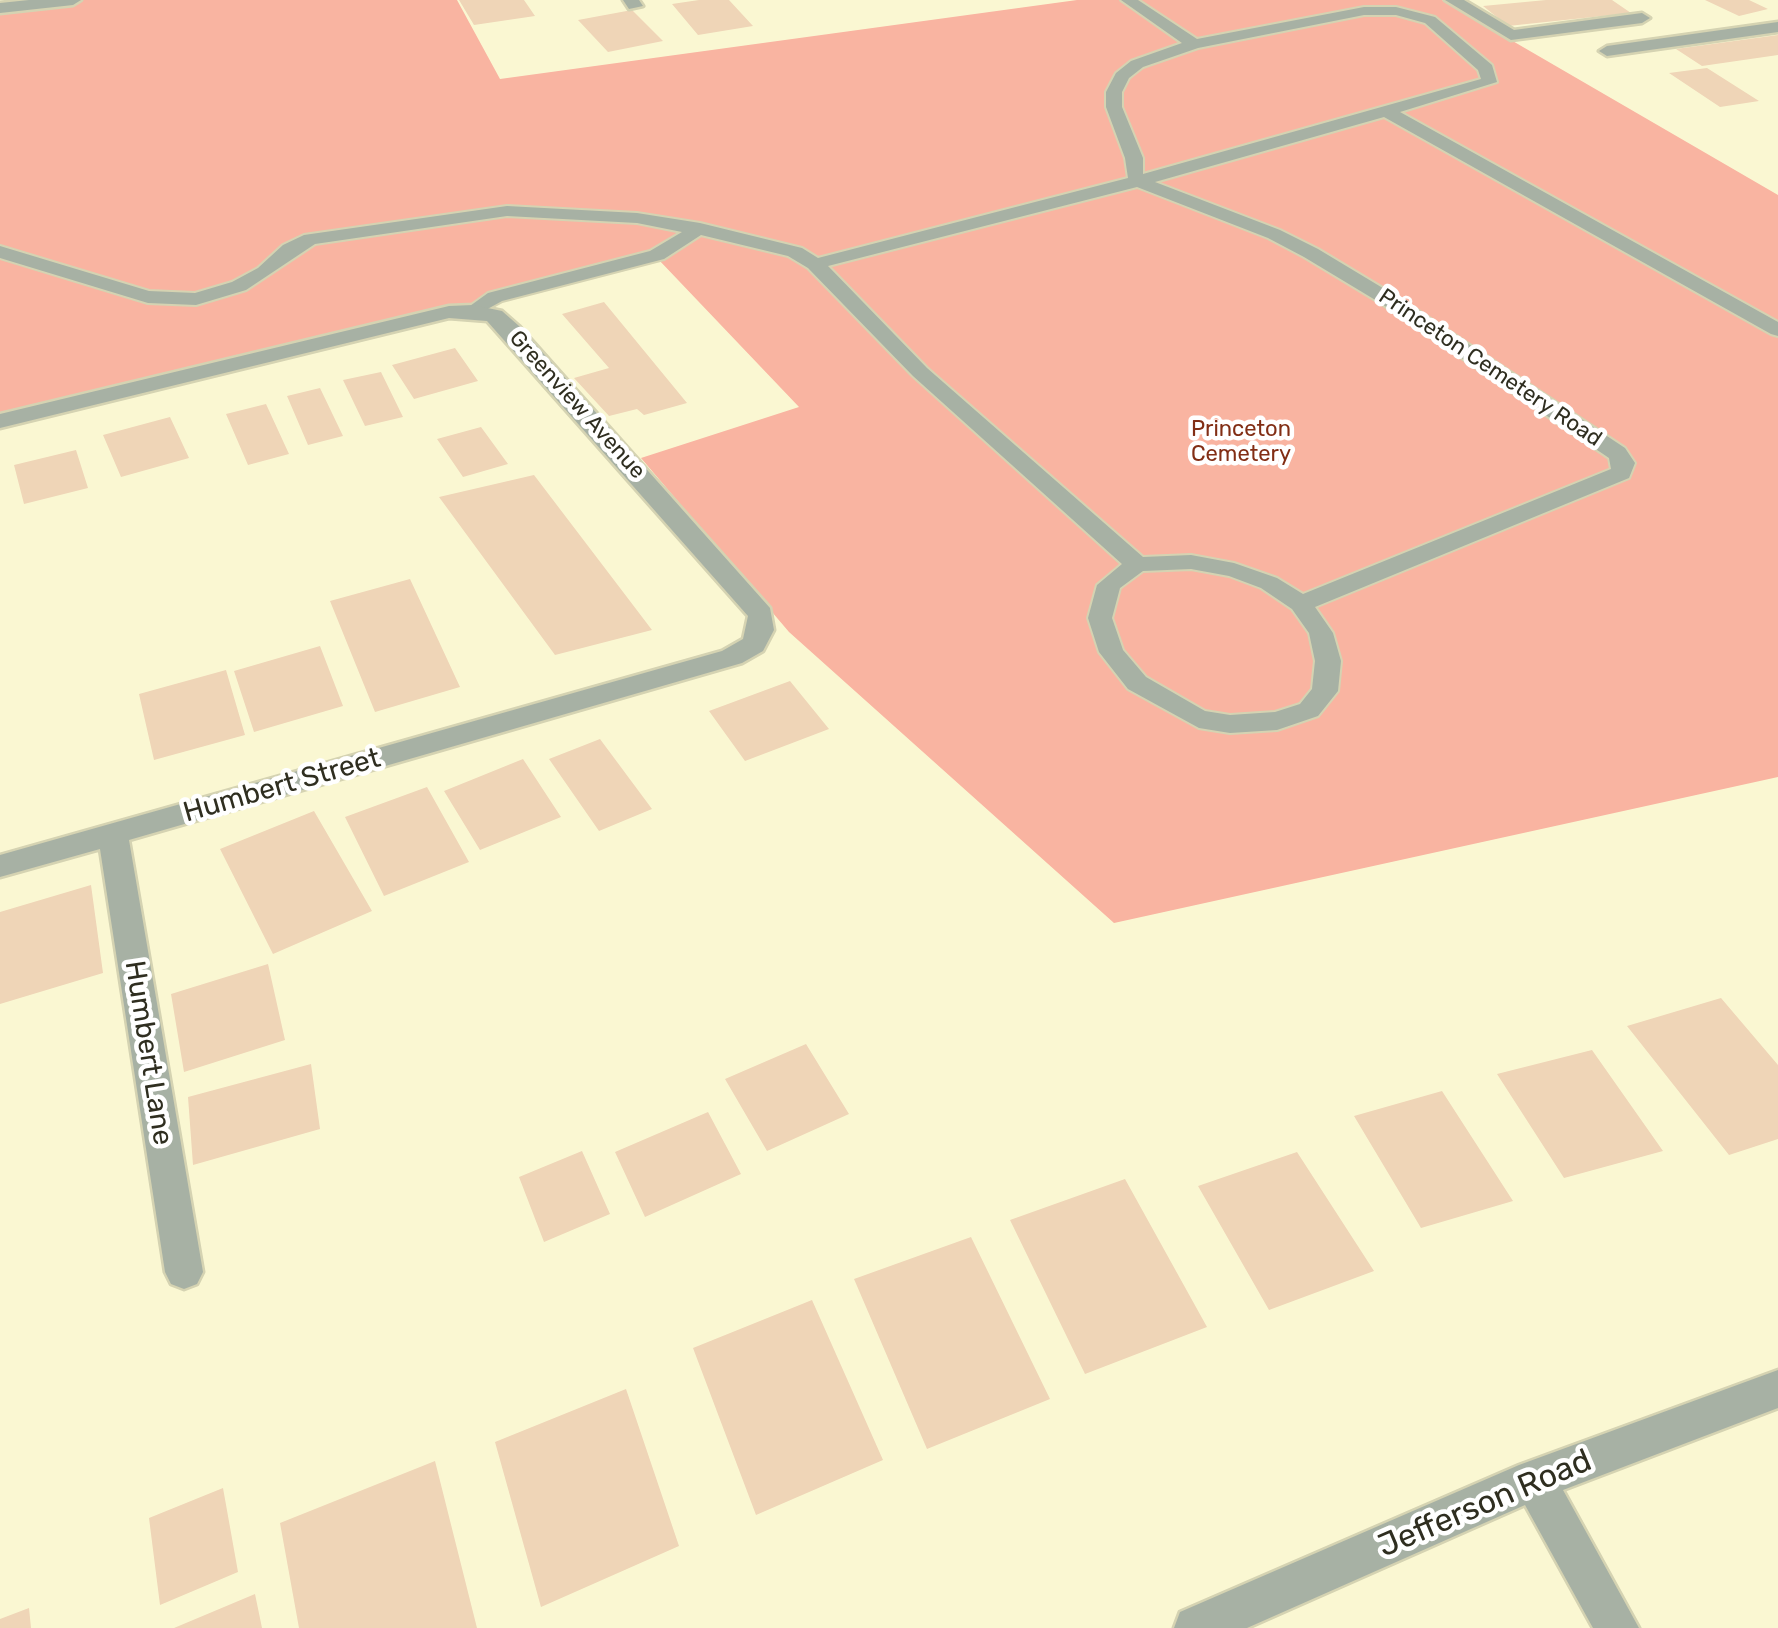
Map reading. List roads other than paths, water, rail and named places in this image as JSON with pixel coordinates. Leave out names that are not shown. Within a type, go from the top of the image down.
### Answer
[{"type":"street","points":[[0,8],[73,0]]},
{"type":"street","points":[[1453,0],[1512,35],[1642,18]]},
{"type":"street","points":[[1607,51],[1778,27]]},
{"type":"street","points":[[0,421],[449,312],[473,311]]},
{"type":"street","name":"Greenview Avenue","points":[[473,311],[503,322],[761,614],[761,630],[753,645],[732,658],[565,706]]},
{"type":"street","name":"Humbert Street","points":[[0,866],[565,706]]},
{"type":"street","name":"Humbert Lane","points":[[113,834],[184,1272]]},
{"type":"street","name":"Jefferson Road","points":[[1196,1628],[1534,1480],[1778,1389]]},
{"type":"street","points":[[1534,1480],[1617,1628]]},
{"type":"lane","points":[[1128,0],[1194,44]]},
{"type":"lane","points":[[815,264],[1138,181],[1390,113],[1479,87],[1490,76],[1450,34],[1430,20],[1396,11],[1348,14],[1194,44],[1136,64],[1122,76],[1114,92],[1114,107],[1134,158],[1133,172],[1138,181]]},
{"type":"lane","points":[[1390,113],[1778,330]]},
{"type":"lane","name":"Princeton Cemetery Road","points":[[1138,181],[1274,234],[1311,253],[1389,300],[1617,452],[1624,463],[1622,473],[1302,604]]},
{"type":"lane","points":[[0,252],[148,297],[196,299],[240,286],[265,272],[290,249],[311,239],[507,211],[586,213],[700,228],[794,252],[815,264],[920,372],[1137,564]]},
{"type":"lane","points":[[473,311],[495,296],[634,264],[678,245],[700,228]]},
{"type":"lane","points":[[1191,562],[1234,570],[1269,582],[1302,604],[1321,633],[1328,662],[1325,691],[1309,710],[1277,721],[1230,724],[1199,718],[1137,682],[1111,652],[1100,618],[1108,585],[1137,564],[1191,562]]},
{"type":"park label","name":"Princeton Cemetery","points":[[1241,442]]}]
